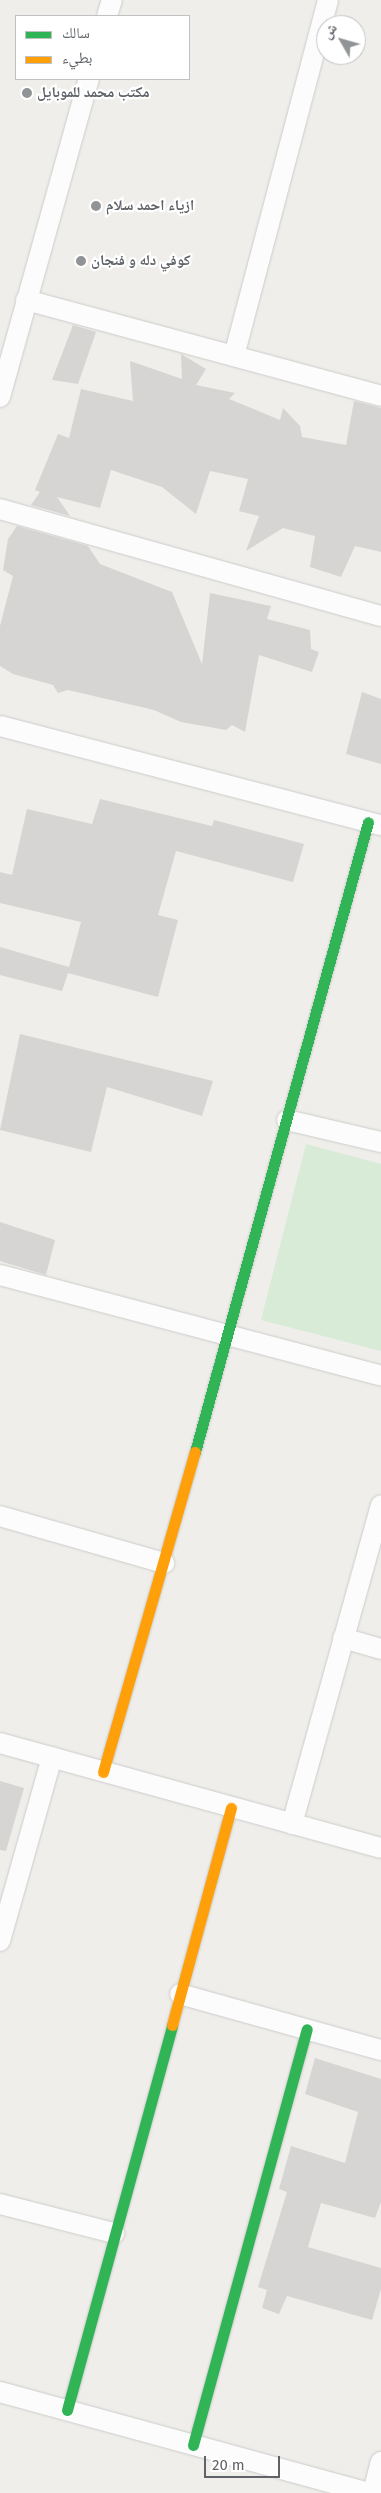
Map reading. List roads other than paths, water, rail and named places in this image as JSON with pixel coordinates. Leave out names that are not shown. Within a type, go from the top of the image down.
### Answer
[{"type":"street","points":[[107,15],[112,0]]},
{"type":"street","points":[[234,356],[328,0]]},
{"type":"street","points":[[0,397],[89,80]]},
{"type":"street","points":[[26,300],[381,396]]},
{"type":"street","points":[[0,509],[381,616]]},
{"type":"street","points":[[0,726],[374,823],[287,1120],[228,1337],[103,1772]]},
{"type":"street","points":[[287,1120],[381,1142]]},
{"type":"street","points":[[0,1275],[228,1337],[381,1376]]},
{"type":"street","points":[[292,1824],[381,1505]]},
{"type":"street","points":[[0,1516],[164,1563]]},
{"type":"street","points":[[343,1638],[381,1649]]},
{"type":"street","points":[[0,1743],[381,1848]]},
{"type":"street","points":[[0,1941],[52,1757]]},
{"type":"street","points":[[67,2410],[231,1808]]},
{"type":"street","points":[[180,1994],[381,2050]]},
{"type":"street","points":[[193,2445],[307,2029]]},
{"type":"street","points":[[0,2204],[114,2233]]},
{"type":"street","points":[[0,2392],[371,2493],[381,2462]]},
{"type":"place","name":"مكتب محمد للموبايل","points":[[27,93]]},
{"type":"place","name":"ازياء احمد سلام","points":[[96,206]]},
{"type":"place","name":"كوفي دله و فنجان","points":[[81,261]]}]
